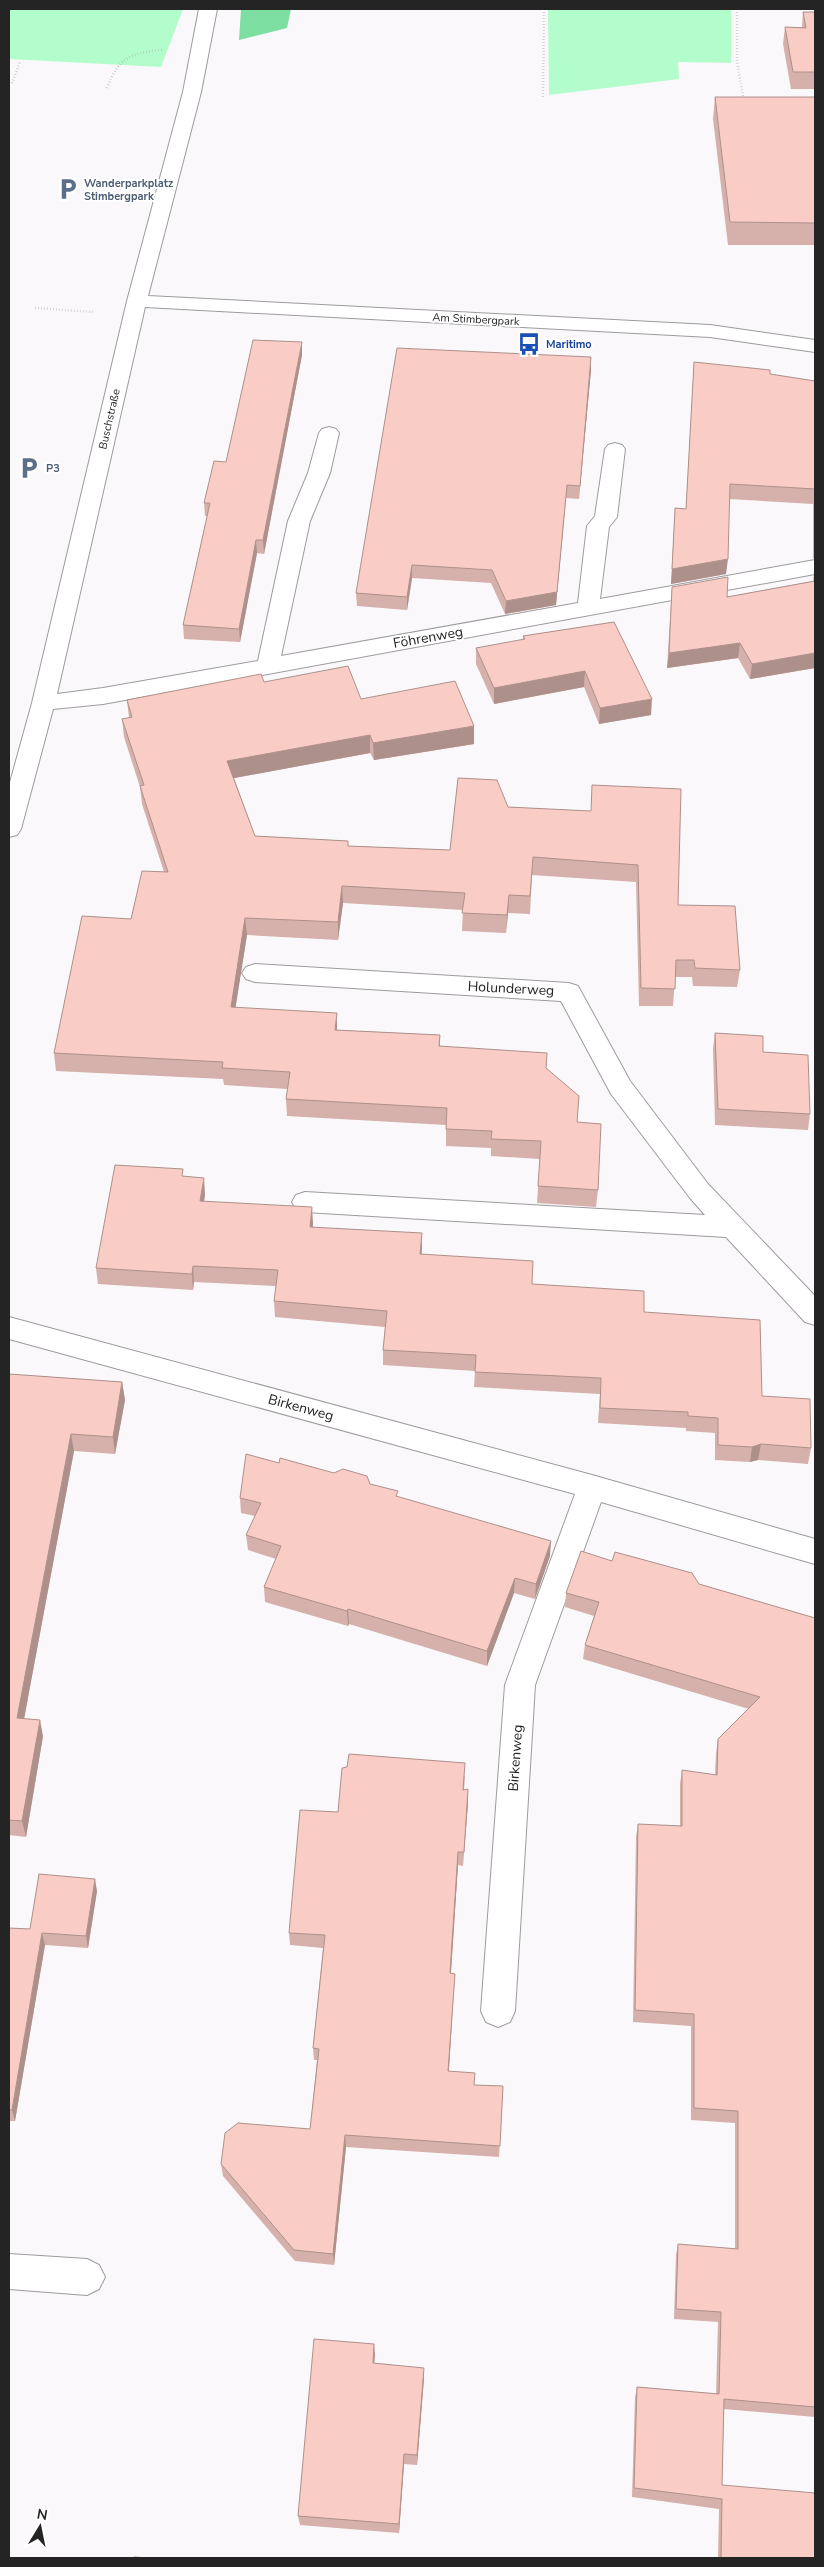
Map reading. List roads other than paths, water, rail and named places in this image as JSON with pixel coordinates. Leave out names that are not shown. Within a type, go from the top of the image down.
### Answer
[{"type":"street","name":"Buschstraße","points":[[9,829],[42,703],[135,308],[192,92],[208,9]]},
{"type":"street","name":"Am Stimbergpark","points":[[135,308],[710,331],[815,346]]},
{"type":"street","points":[[268,666],[299,521],[319,473],[330,433]]},
{"type":"street","points":[[588,608],[598,526],[606,517],[616,449]]},
{"type":"street","name":"Föhrenweg","points":[[42,703],[102,696],[815,567]]},
{"type":"street","name":"Holunderweg","points":[[255,973],[569,992],[620,1086],[699,1191],[815,1314]]},
{"type":"street","points":[[305,1202],[733,1226]]},
{"type":"street","name":"Birkenweg","points":[[9,1328],[592,1487],[815,1550]]},
{"type":"street","name":"Birkenweg","points":[[498,2011],[520,1685],[592,1487]]},
{"type":"street","points":[[9,2271],[87,2277]]},
{"type":"place","name":"Wanderparkplatz Stimbergpark","points":[[68,189]]},
{"type":"place","name":"Maritimo","points":[[529,344]]},
{"type":"place","name":"P3","points":[[29,468]]}]
